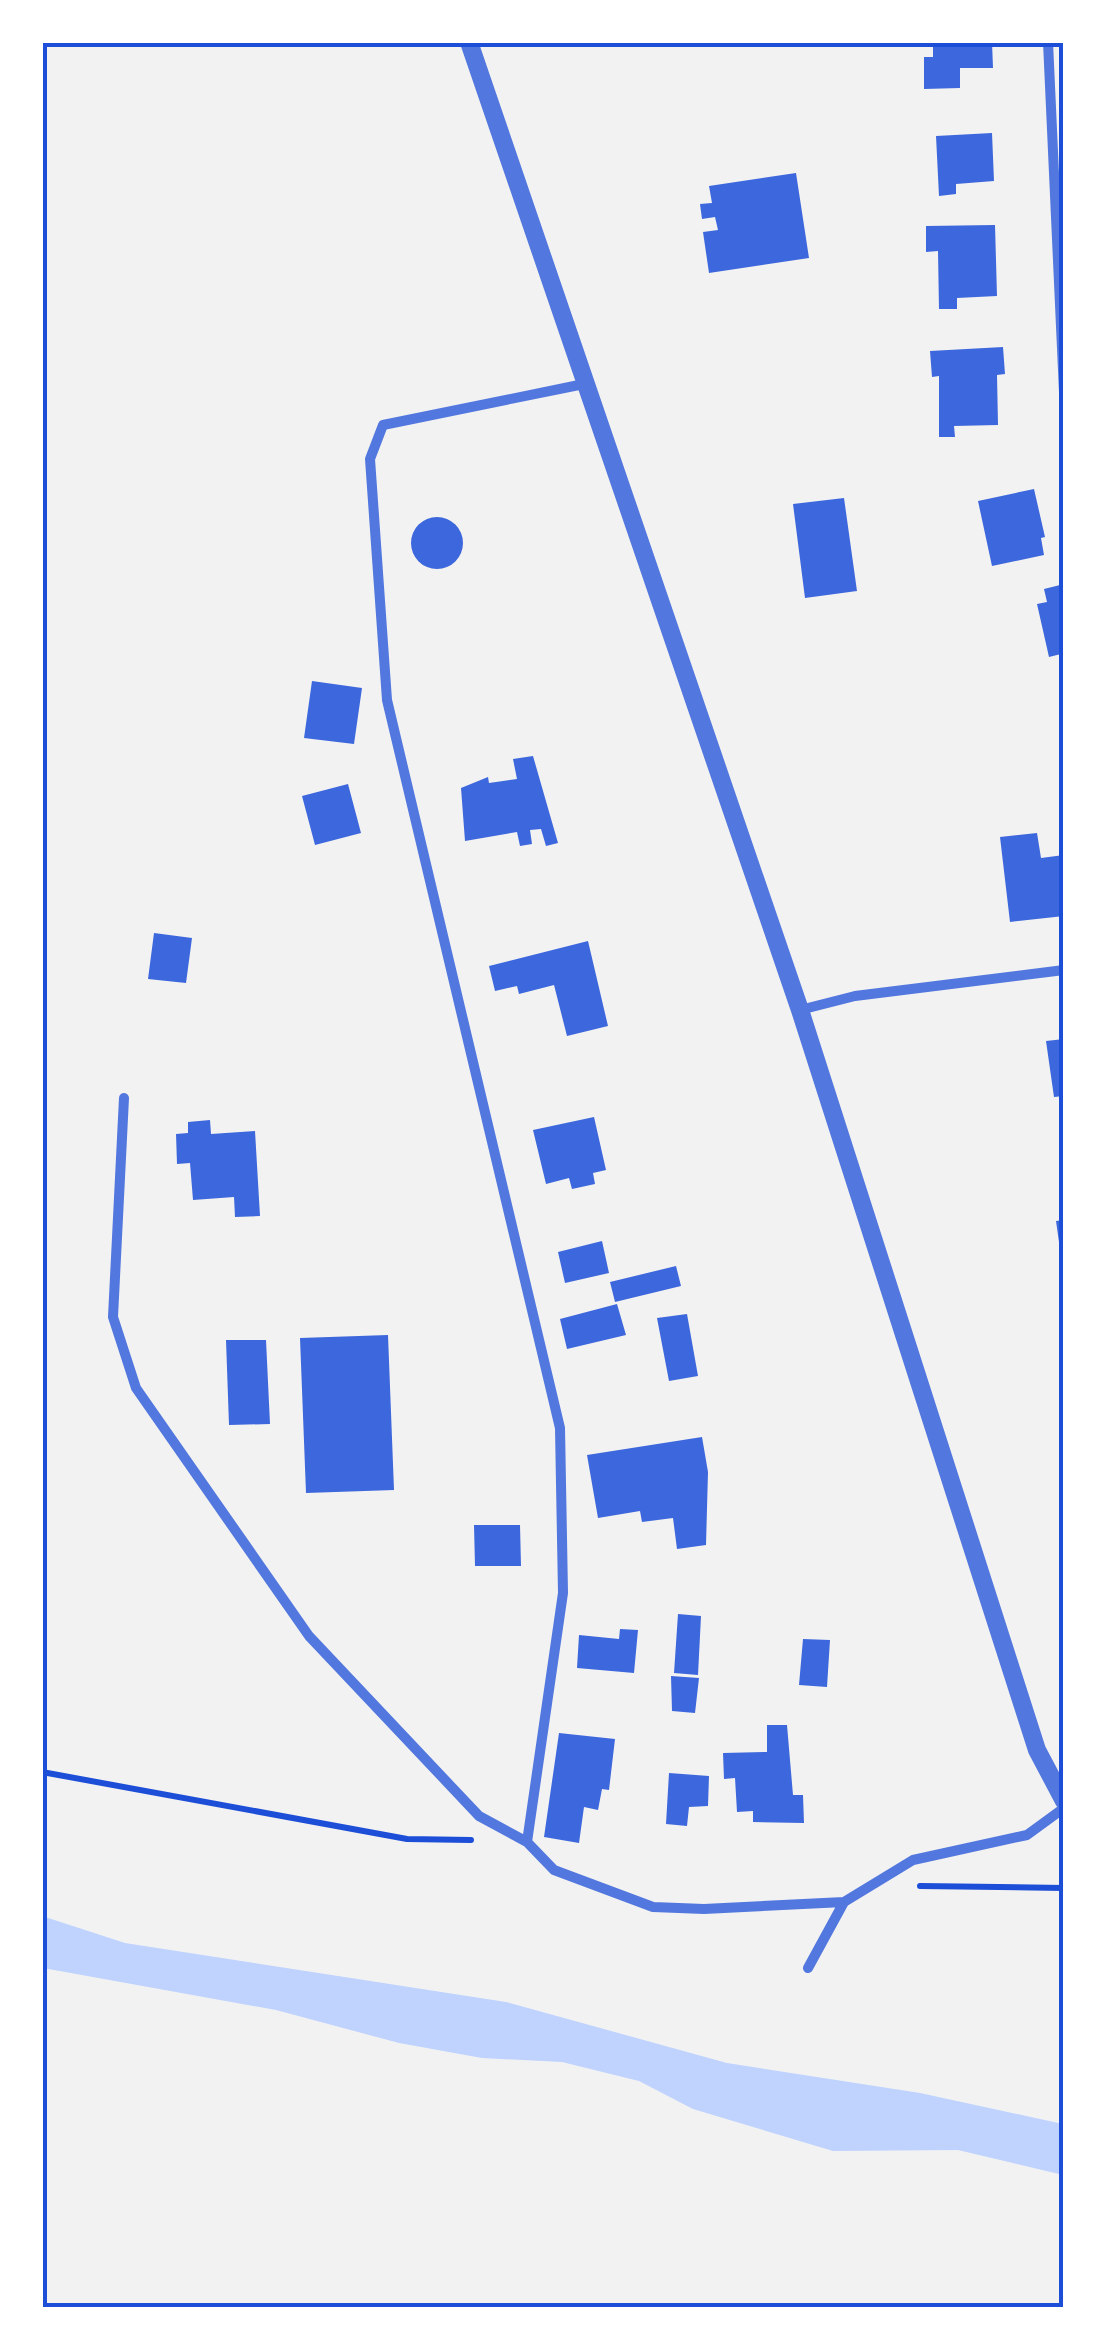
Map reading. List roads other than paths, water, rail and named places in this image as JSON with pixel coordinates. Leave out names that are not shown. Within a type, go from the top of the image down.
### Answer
[{"type":"street","points":[[124,1098],[113,1317],[136,1388],[308,1636],[479,1816],[527,1842],[554,1870],[653,1907],[704,1910],[844,1902],[913,1860],[1026,1835],[1064,1804],[1037,1750],[800,1010],[469,42]]},
{"type":"street","points":[[1048,42],[1064,392]]},
{"type":"street","points":[[527,1842],[563,1593],[560,1428],[387,700],[370,459],[382,426],[584,384]]},
{"type":"street","points":[[800,1010],[855,996],[1064,970]]},
{"type":"street","points":[[808,1968],[844,1902]]},
{"type":"water","points":[[42,1916],[125,1943],[506,2002],[727,2063],[920,2093],[1063,2124],[1063,2175],[958,2150],[833,2151],[693,2109],[639,2081],[562,2062],[482,2058],[399,2043],[276,2010],[43,1968]]}]
